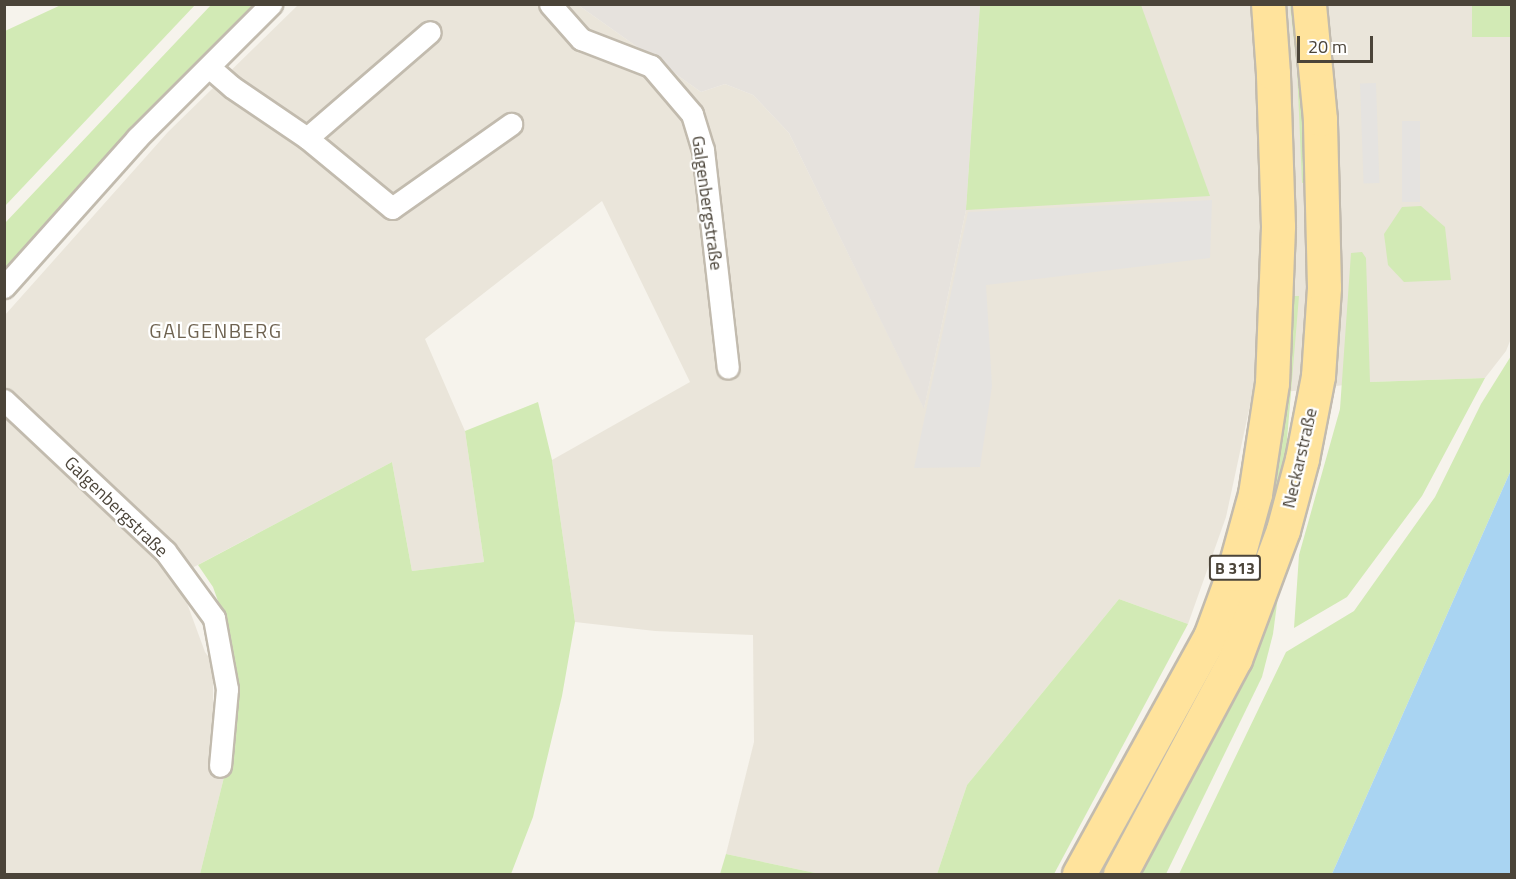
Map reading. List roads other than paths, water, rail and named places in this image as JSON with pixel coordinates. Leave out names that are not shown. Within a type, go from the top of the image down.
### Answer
[{"type":"main road","name":"Neckarstraße","points":[[1079,874],[1210,637],[1233,574],[1255,494],[1272,383],[1278,226],[1273,73],[1268,4]]},
{"type":"main road","name":"Neckarstraße","points":[[1120,874],[1235,658],[1283,530],[1302,459],[1318,376],[1323,301],[1324,223],[1320,119],[1309,4]]},
{"type":"main road","points":[[1278,226],[1324,223]]},
{"type":"street","points":[[4,287],[137,138],[271,4]]},
{"type":"street","name":"Galgenbergstraße","points":[[550,4],[581,39],[651,66],[692,114],[703,150],[728,368]]},
{"type":"street","points":[[307,138],[430,32]]},
{"type":"street","points":[[209,67],[232,87],[307,138],[392,208],[511,124]]},
{"type":"street","name":"Galgenbergstraße","points":[[4,400],[165,551],[214,618],[227,689],[220,766]]},
{"type":"water","points":[[1511,470],[1511,874],[1332,874]]},
{"type":"district","name":"GALGENBERG","points":[[216,330]]}]
